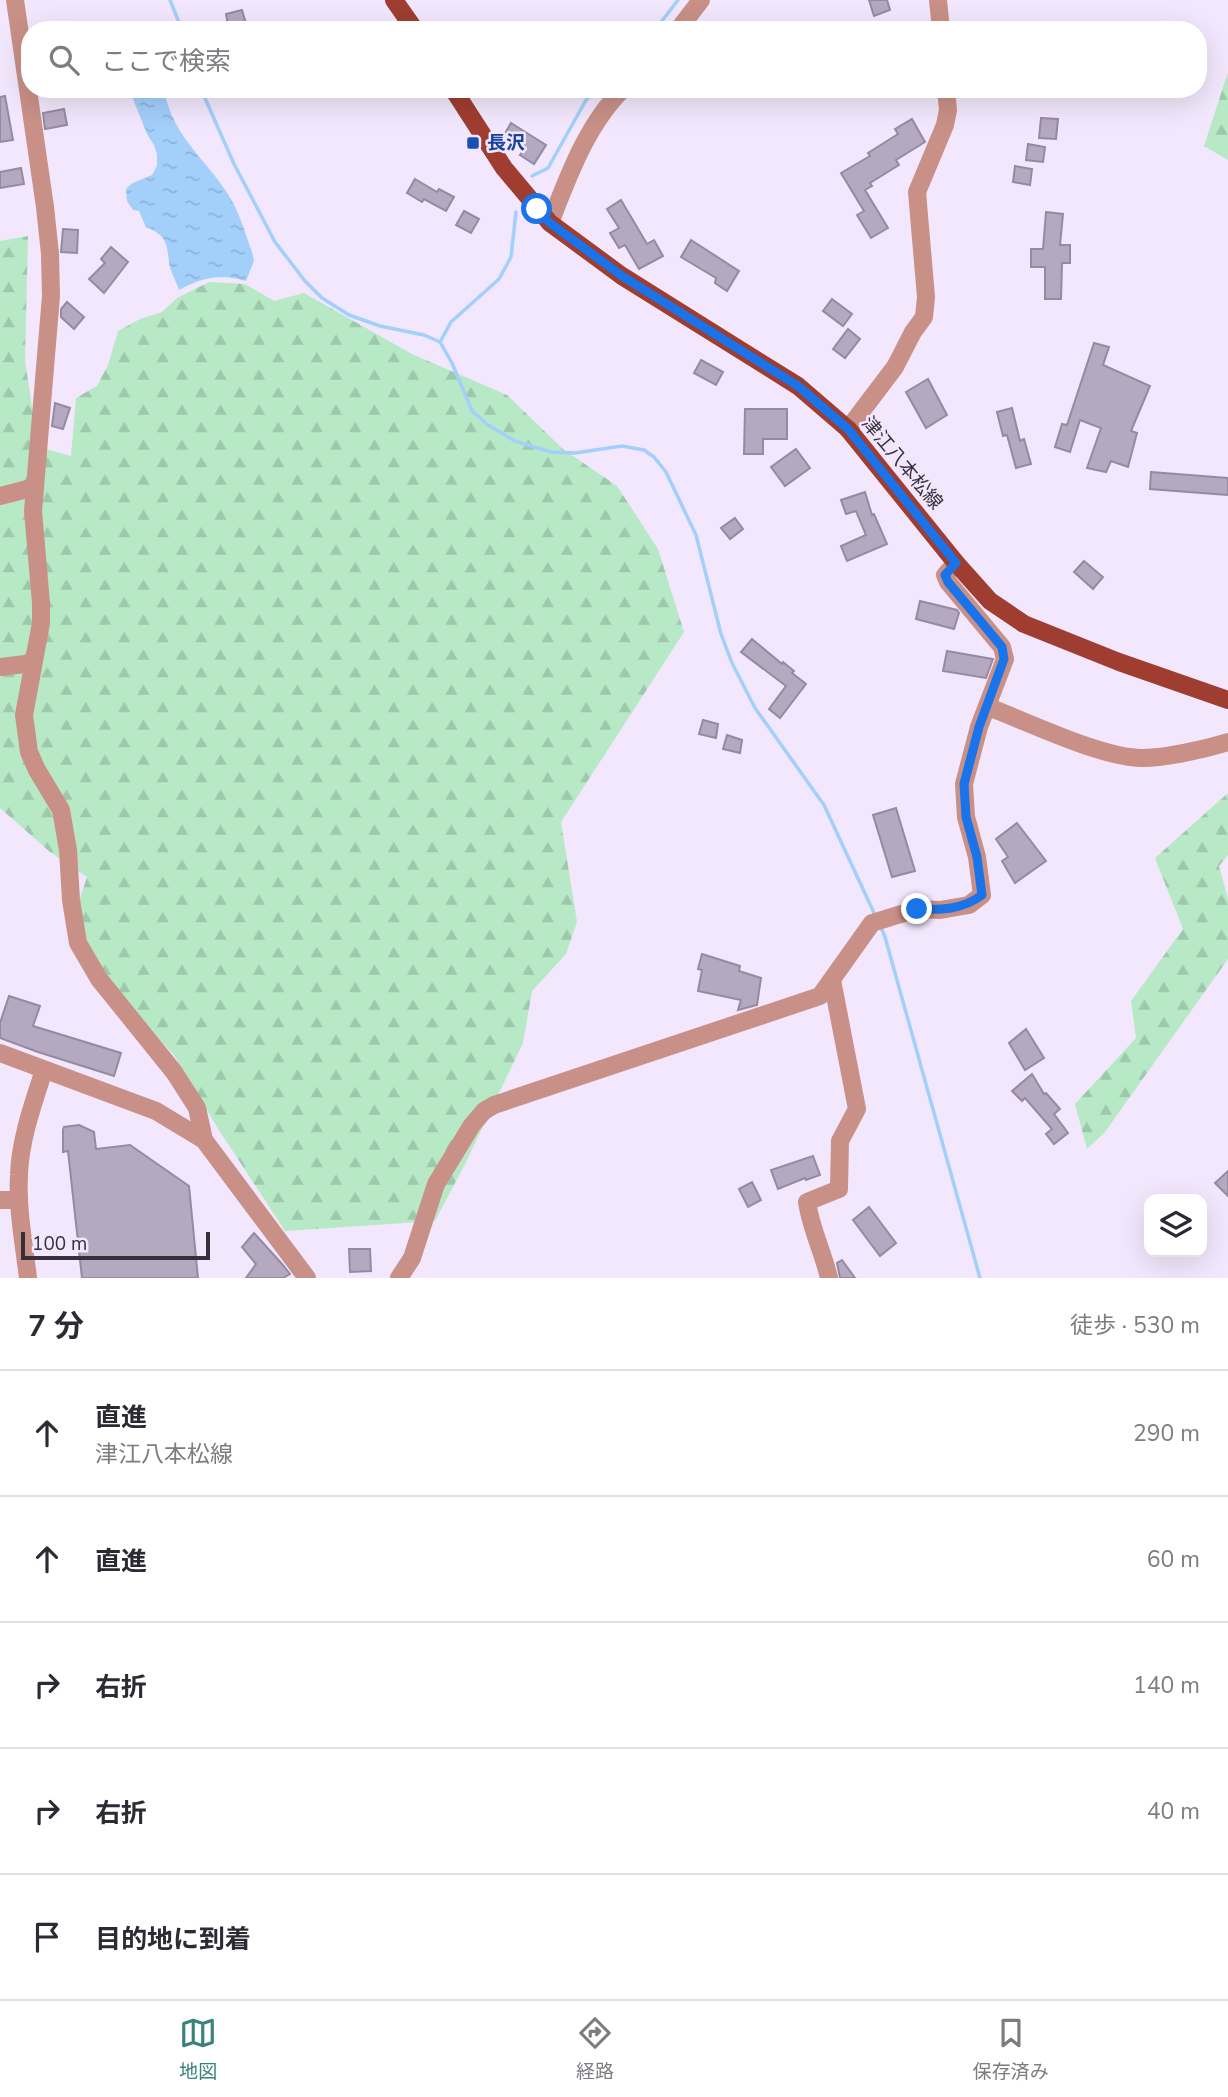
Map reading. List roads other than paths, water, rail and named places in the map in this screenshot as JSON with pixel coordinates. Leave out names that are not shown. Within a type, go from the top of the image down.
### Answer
[{"type":"main road","points":[[394,0],[409,21]]},
{"type":"main road","name":"津江八本松線","points":[[459,98],[504,168],[550,223],[622,276],[798,386],[848,429],[990,601],[1024,624],[1119,662],[1228,700]]},
{"type":"street","points":[[15,0],[21,44]]},
{"type":"street","points":[[685,21],[701,0]]},
{"type":"street","points":[[938,0],[940,21]]},
{"type":"street","points":[[29,98],[50,254],[51,296],[33,511],[41,623],[24,715],[29,752],[61,810],[78,943],[99,979],[174,1072],[192,1099],[197,1108],[204,1140]]},
{"type":"street","points":[[550,223],[566,180],[588,138],[614,98]]},
{"type":"street","points":[[848,429],[895,367],[924,317],[926,297],[917,192],[945,125],[947,98]]},
{"type":"street","points":[[0,496],[35,487]]},
{"type":"street","points":[[400,1278],[412,1258],[436,1184],[472,1125],[484,1111],[494,1105],[820,996],[872,923],[917,909],[940,910],[969,905],[982,895],[977,857],[966,817],[964,784],[979,727],[1004,659],[1002,647],[948,582],[945,575],[956,563]]},
{"type":"street","points":[[0,667],[33,663]]},
{"type":"street","points":[[988,706],[1091,746],[1122,755],[1144,758],[1228,742]]},
{"type":"street","points":[[829,1278],[811,1226],[807,1202],[839,1189],[840,1141],[856,1109],[832,980]]},
{"type":"street","points":[[0,1053],[156,1111],[204,1140],[307,1278]]},
{"type":"street","points":[[28,1278],[19,1200],[19,1174],[23,1145],[44,1070]]},
{"type":"street","points":[[0,1200],[19,1200]]},
{"type":"water","points":[[133,98],[166,98],[183,136],[223,187],[238,213],[254,261],[246,281],[227,277],[211,278],[179,290],[164,240],[158,233],[146,227],[139,211],[133,210],[127,201],[126,189],[152,175],[157,166],[157,154]]},
{"type":"waterway","points":[[170,0],[178,21]]},
{"type":"waterway","points":[[662,21],[678,0]]},
{"type":"waterway","points":[[205,98],[234,164],[275,242],[322,298],[349,315],[380,326],[424,335],[440,342],[472,411],[488,425],[515,441],[551,452],[575,453],[622,446],[644,450],[654,457],[666,472],[696,535],[721,634],[732,663],[755,708],[824,805],[875,915]]},
{"type":"waterway","points":[[532,176],[548,168],[588,98]]},
{"type":"waterway","points":[[440,342],[451,322],[499,279],[511,257],[516,212]]},
{"type":"waterway","points":[[880,925],[980,1278]]},
{"type":"place","name":"長沢","points":[[473,143]]}]
